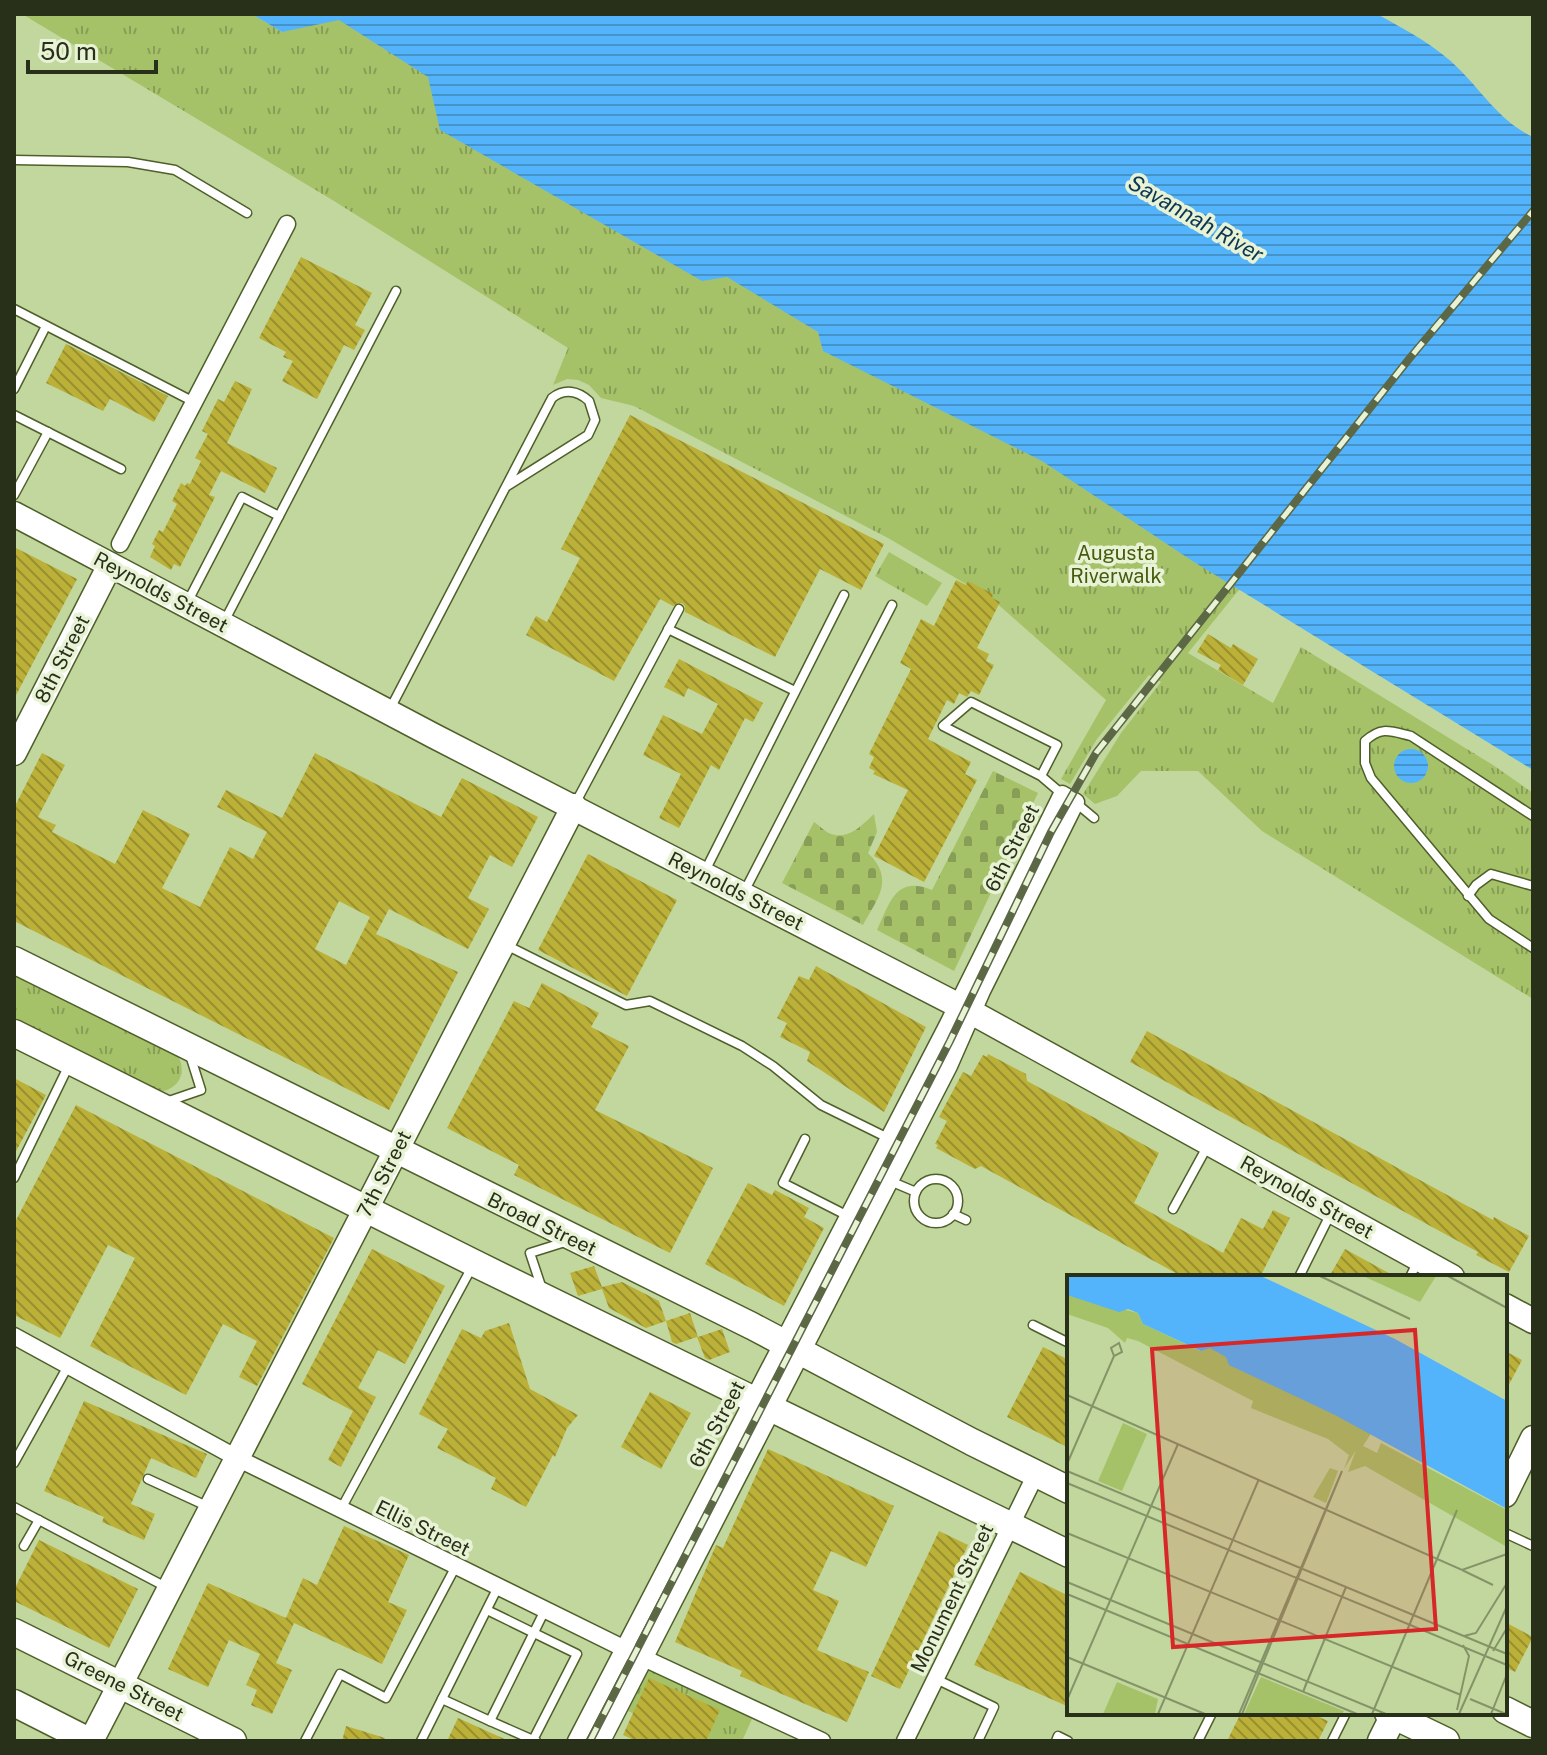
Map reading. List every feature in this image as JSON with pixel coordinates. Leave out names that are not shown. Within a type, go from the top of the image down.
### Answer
[{"type":"main road","name":"Reynolds Street","points":[[14,514],[115,555],[186,605],[964,1009],[1333,1210],[1415,1268],[1444,1275]]},
{"type":"main road","name":"8th Street","points":[[14,753],[115,555]]},
{"type":"main road","name":"7th Street","points":[[90,1741],[574,806]]},
{"type":"main road","name":"Broad Street","points":[[14,960],[792,1348],[1067,1489]]},
{"type":"main road","points":[[14,1033],[474,1263],[1067,1553]]},
{"type":"main road","points":[[1507,1307],[1533,1321]]},
{"type":"main road","points":[[1507,1491],[1533,1438]]},
{"type":"main road","name":"Greene Street","points":[[14,1632],[233,1741]]},
{"type":"main road","points":[[14,1703],[90,1741]]},
{"type":"main road","points":[[1507,1711],[1533,1724]]},
{"type":"main road","points":[[1381,1741],[1392,1715]]},
{"type":"main road","points":[[1394,1715],[1446,1741]]},
{"type":"street","points":[[115,555],[287,224]]},
{"type":"street","name":"6th Street","points":[[602,1741],[763,1404],[792,1348],[890,1181],[964,1009],[1069,798]]},
{"type":"street","name":"6th Street","points":[[792,1348],[849,1216],[889,1138],[964,1009]]},
{"type":"street","name":"Ellis Street","points":[[14,1336],[237,1458],[623,1648],[822,1741]]},
{"type":"street","name":"6th Street","points":[[576,1741],[623,1648],[763,1404]]},
{"type":"street","name":"Monument Street","points":[[905,1741],[1036,1474]]},
{"type":"lane","points":[[14,160],[128,162],[175,170],[247,213]]},
{"type":"lane","points":[[223,624],[396,291]]},
{"type":"lane","points":[[14,309],[194,402]]},
{"type":"lane","points":[[14,389],[46,326]]},
{"type":"lane","points":[[389,712],[552,398],[559,393],[572,392],[589,401],[595,420],[588,435],[507,486]]},
{"type":"lane","points":[[14,415],[121,469]]},
{"type":"lane","points":[[14,495],[48,432]]},
{"type":"lane","points":[[186,605],[242,497],[279,516]]},
{"type":"lane","points":[[704,874],[844,595]]},
{"type":"lane","points":[[743,894],[892,605]]},
{"type":"lane","name":"7th Street","points":[[574,806],[679,609]]},
{"type":"lane","points":[[668,629],[795,691]]},
{"type":"lane","points":[[1041,776],[1057,745],[971,702],[943,726],[1041,776],[1094,818]]},
{"type":"lane","points":[[1533,816],[1411,736],[1376,731],[1365,741],[1365,763],[1371,778],[1489,919],[1533,948]]},
{"type":"lane","points":[[1468,896],[1476,885],[1491,874],[1533,886]]},
{"type":"lane","points":[[503,944],[626,1005],[650,1001],[742,1046],[773,1066],[821,1105],[889,1138]]},
{"type":"lane","points":[[157,1104],[201,1090],[187,1048]]},
{"type":"lane","points":[[14,1178],[70,1062]]},
{"type":"lane","points":[[805,1139],[783,1183],[849,1216]]},
{"type":"lane","points":[[1173,1209],[1209,1143]]},
{"type":"lane","points":[[931,1180],[944,1181],[957,1196],[958,1203],[953,1214],[938,1223],[923,1220],[914,1207],[916,1192],[931,1180]]},
{"type":"lane","points":[[890,1181],[916,1192]]},
{"type":"lane","points":[[1300,1275],[1333,1210]]},
{"type":"lane","points":[[953,1214],[966,1220]]},
{"type":"lane","points":[[545,1298],[530,1253],[573,1239]]},
{"type":"lane","points":[[341,1509],[474,1263]]},
{"type":"lane","points":[[1033,1325],[1067,1342]]},
{"type":"lane","points":[[14,1463],[68,1366]]},
{"type":"lane","points":[[148,1479],[211,1508]]},
{"type":"lane","points":[[14,1507],[169,1589]]},
{"type":"lane","points":[[24,1546],[39,1520]]},
{"type":"lane","points":[[1507,1534],[1533,1546]]},
{"type":"lane","points":[[305,1741],[340,1674],[386,1698],[456,1566]]},
{"type":"lane","points":[[421,1741],[498,1587]]},
{"type":"lane","points":[[442,1699],[534,1740],[577,1654],[487,1610]]},
{"type":"lane","points":[[490,1721],[545,1610]]},
{"type":"lane","points":[[936,1679],[994,1707],[978,1741]]},
{"type":"lane","points":[[1198,1741],[1211,1715]]},
{"type":"lane","points":[[1332,1741],[1345,1715]]},
{"type":"lane","points":[[1056,1741],[1058,1736],[1068,1741]]},
{"type":"green space","name":"Augusta Riverwalk","points":[[22,14],[252,14],[282,32],[301,14],[374,14],[1283,535],[1188,653],[1273,703],[1301,647],[1533,793],[1533,999],[1262,831],[1198,771],[1141,771],[1117,796],[1095,804],[1083,794],[1121,733],[1161,682],[1149,675],[1097,739],[1070,784],[1061,779],[1106,700],[993,600],[888,538],[634,406],[601,398],[589,385],[578,380],[567,379],[553,385],[568,348],[334,201]]},
{"type":"green space","points":[[889,552],[942,583],[927,606],[875,576]]},
{"type":"green space","points":[[993,771],[1038,793],[954,971],[877,930],[891,901],[902,889],[920,886],[932,890]]},
{"type":"green space","points":[[874,814],[877,832],[868,853],[881,871],[882,880],[878,897],[863,925],[782,883],[814,822],[829,833],[844,835]]},
{"type":"green space","points":[[14,971],[174,1051],[182,1072],[176,1084],[155,1092],[14,1022]]},
{"type":"green space","points":[[648,1671],[657,1671],[752,1719],[742,1741],[693,1741],[628,1711]]},
{"type":"water","name":"Savannah River","points":[[252,14],[1377,14],[1410,32],[1451,61],[1502,116],[1533,137],[1533,770],[1194,562],[1042,461],[823,351],[818,332],[727,277],[702,281],[440,130],[428,77],[339,20],[282,32]]},
{"type":"water","points":[[1411,749],[1423,754],[1428,766],[1423,778],[1411,783],[1399,778],[1394,766],[1399,754]]},
{"type":"building","points":[[301,257],[372,293],[355,325],[365,330],[354,350],[344,345],[317,399],[282,381],[293,361],[283,357],[286,352],[259,338]]},
{"type":"building","points":[[66,344],[168,396],[154,422],[110,399],[103,411],[46,383]]},
{"type":"building","points":[[235,381],[252,389],[227,443],[277,468],[265,493],[221,471],[209,495],[215,497],[180,567],[174,564],[171,570],[150,557],[155,546],[152,544],[159,530],[163,532],[177,504],[172,501],[181,483],[185,486],[190,484],[201,461],[195,458],[208,434],[202,431],[218,399],[224,402]]},
{"type":"building","points":[[630,415],[884,544],[861,590],[820,569],[775,657],[685,612],[682,603],[673,606],[660,599],[614,681],[526,635],[536,616],[547,622],[580,558],[561,549]]},
{"type":"building","points":[[14,547],[77,579],[14,699]]},
{"type":"building","points":[[956,580],[966,585],[968,581],[993,594],[992,598],[1000,602],[977,648],[989,654],[986,661],[994,665],[979,695],[971,691],[967,697],[959,693],[954,704],[947,700],[928,739],[971,762],[965,774],[977,780],[924,882],[874,856],[908,790],[873,774],[875,771],[869,768],[874,757],[869,754],[911,669],[900,663],[921,619],[934,626]]},
{"type":"building","points":[[1208,634],[1258,659],[1243,685],[1218,670],[1221,665],[1197,652]]},
{"type":"building","points":[[679,659],[763,703],[753,722],[745,718],[719,770],[711,765],[679,828],[659,818],[681,774],[643,755],[663,715],[702,734],[718,704],[688,688],[684,697],[664,687]]},
{"type":"building","points":[[42,753],[65,765],[38,817],[56,825],[52,832],[115,864],[143,810],[190,834],[162,888],[200,907],[230,847],[253,859],[267,832],[217,807],[226,790],[282,818],[315,753],[441,817],[462,778],[538,817],[512,867],[490,855],[468,898],[489,909],[468,949],[389,909],[376,934],[458,972],[389,1110],[14,921],[14,808]],"holes":[[[339,901],[370,917],[346,965],[315,949]]]},
{"type":"building","points":[[588,854],[677,900],[627,996],[538,950]]},
{"type":"building","points":[[816,966],[926,1027],[884,1112],[807,1061],[810,1052],[780,1037],[787,1023],[777,1018],[799,976],[809,980]]},
{"type":"building","points":[[542,983],[599,1013],[591,1027],[629,1046],[595,1110],[713,1168],[670,1253],[514,1175],[519,1165],[447,1128],[514,1001],[529,1008]]},
{"type":"building","points":[[1147,1031],[1493,1220],[1494,1217],[1529,1236],[1509,1272],[1476,1255],[1478,1252],[1130,1062]]},
{"type":"building","points":[[988,1054],[1026,1074],[1027,1081],[1159,1153],[1134,1203],[1223,1253],[1241,1218],[1263,1229],[1273,1210],[1290,1218],[1261,1275],[1179,1275],[981,1166],[975,1169],[936,1148],[938,1145],[935,1144],[947,1121],[939,1117],[963,1072],[971,1076],[983,1055],[987,1057]]},
{"type":"building","points":[[14,1078],[46,1095],[14,1155]]},
{"type":"building","points":[[76,1105],[334,1238],[257,1386],[239,1377],[257,1341],[223,1324],[186,1395],[90,1346],[135,1258],[108,1245],[60,1338],[14,1315],[14,1224]]},
{"type":"building","points":[[748,1183],[772,1195],[775,1190],[809,1208],[804,1217],[824,1228],[784,1306],[705,1264]]},
{"type":"building","points":[[372,1249],[445,1286],[405,1364],[378,1350],[358,1388],[376,1397],[341,1467],[328,1460],[353,1411],[302,1384]]},
{"type":"building","points":[[1345,1249],[1392,1275],[1330,1275]]},
{"type":"building","points":[[594,1266],[602,1287],[622,1282],[659,1301],[666,1321],[646,1328],[609,1308],[602,1289],[578,1296],[570,1273]]},
{"type":"building","points":[[690,1313],[698,1337],[722,1329],[730,1352],[709,1360],[705,1358],[697,1337],[676,1344],[672,1342],[666,1321]]},
{"type":"building","points":[[509,1323],[530,1389],[578,1415],[567,1428],[555,1457],[553,1455],[526,1507],[491,1489],[496,1478],[437,1448],[448,1429],[419,1414],[462,1329],[481,1338],[485,1331]]},
{"type":"building","points":[[1043,1347],[1067,1359],[1067,1447],[1007,1417]]},
{"type":"building","points":[[1507,1352],[1522,1360],[1507,1388]]},
{"type":"building","points":[[650,1392],[691,1413],[661,1469],[621,1447]]},
{"type":"building","points":[[84,1401],[207,1454],[196,1478],[151,1458],[131,1504],[155,1514],[144,1540],[102,1522],[104,1517],[44,1491]]},
{"type":"building","points":[[768,1449],[894,1506],[866,1567],[831,1551],[813,1590],[839,1601],[817,1650],[869,1672],[847,1722],[740,1676],[742,1671],[675,1642],[716,1545],[723,1548]]},
{"type":"building","points":[[344,1526],[409,1555],[388,1602],[407,1610],[382,1664],[294,1623],[276,1663],[292,1670],[272,1714],[251,1705],[257,1690],[246,1685],[260,1654],[229,1640],[208,1687],[168,1669],[208,1583],[286,1618],[303,1578],[317,1585]]},
{"type":"building","points":[[939,1531],[968,1545],[900,1689],[871,1676]]},
{"type":"building","points":[[39,1540],[138,1589],[109,1648],[14,1601],[14,1590]]},
{"type":"building","points":[[1020,1572],[1067,1595],[1067,1706],[974,1665]]},
{"type":"building","points":[[1507,1623],[1533,1637],[1515,1672],[1507,1668]]},
{"type":"building","points":[[649,1678],[720,1710],[706,1741],[636,1741],[623,1735]]},
{"type":"building","points":[[1240,1715],[1314,1715],[1328,1721],[1318,1741],[1227,1741]]},
{"type":"building","points":[[458,1718],[509,1741],[447,1741]]},
{"type":"building","points":[[346,1726],[385,1738],[384,1741],[342,1741]]},
{"type":"railway","points":[[590,1741],[950,1041],[1051,832],[1096,753],[1409,359],[1533,211]]}]
